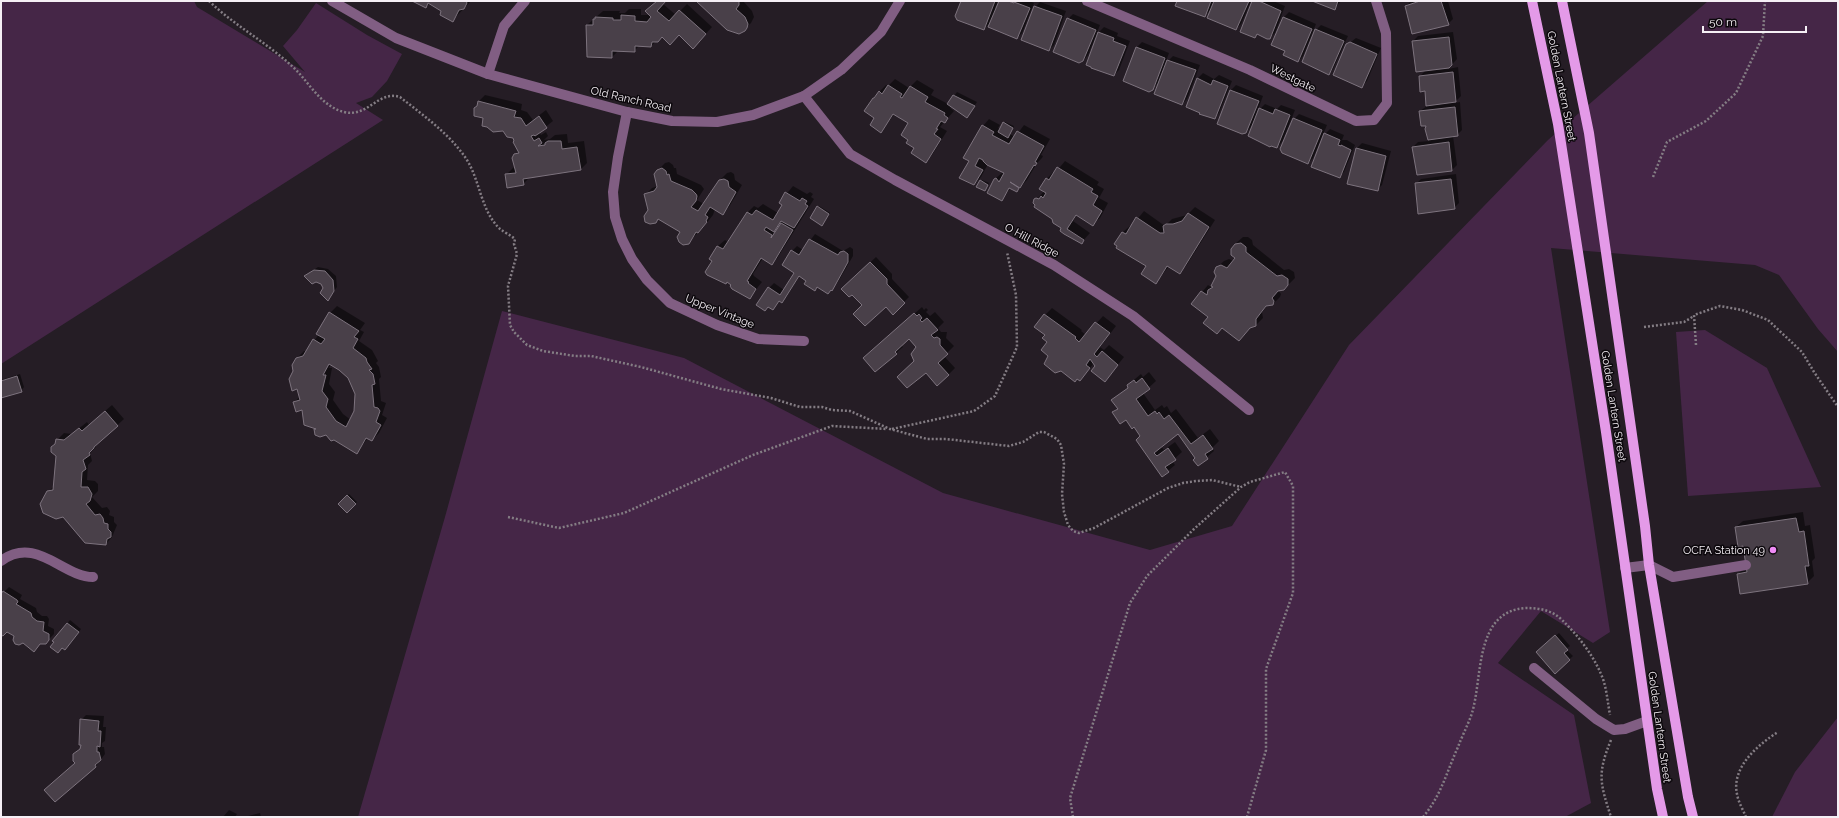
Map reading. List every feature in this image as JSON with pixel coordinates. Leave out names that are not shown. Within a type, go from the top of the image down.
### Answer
[{"type":"main road","name":"Golden Lantern Street","points":[[1532,1],[1558,124],[1606,432],[1624,568],[1657,789],[1663,817]]},
{"type":"main road","name":"Golden Lantern Street","points":[[1562,1],[1590,133],[1645,526],[1649,565],[1688,797],[1693,817]]},
{"type":"street","name":"Old Ranch Road","points":[[332,1],[396,38],[488,74],[627,112],[672,121],[717,122],[753,115],[804,96],[841,70],[881,32],[900,1]]},
{"type":"street","points":[[488,74],[504,26],[525,1]]},
{"type":"street","name":"Westgate","points":[[1087,1],[1250,70],[1356,121],[1374,120],[1387,103],[1386,33],[1376,1]]},
{"type":"street","name":"O Hill Ridge","points":[[804,96],[850,154],[1054,265],[1133,316],[1249,410]]},
{"type":"street","name":"Upper Vintage","points":[[627,112],[613,192],[615,217],[622,240],[632,259],[648,280],[670,303],[717,325],[758,339],[804,341]]},
{"type":"street","points":[[1,562],[6,558],[20,553],[34,554],[52,560],[75,573],[86,577],[93,577]]},
{"type":"street","points":[[1624,568],[1649,565],[1673,577],[1746,565]]},
{"type":"street","points":[[1534,668],[1596,719],[1614,730],[1625,729],[1647,721]]},
{"type":"path","points":[[1653,177],[1667,142],[1706,121],[1736,92],[1763,36],[1764,1]]},
{"type":"path","points":[[508,517],[559,528],[624,513],[753,455],[832,426],[890,429],[974,411],[995,396],[1017,347],[1016,295],[1004,239]]},
{"type":"path","points":[[1644,327],[1684,322],[1694,315],[1720,306],[1742,310],[1768,320],[1802,352],[1838,407]]},
{"type":"path","points":[[1694,315],[1696,345]]},
{"type":"path","points":[[1073,817],[1070,798],[1130,603],[1147,576],[1194,529],[1241,487],[1250,482],[1285,472],[1294,486],[1293,593],[1266,669],[1266,750],[1247,817]]},
{"type":"path","points":[[1423,817],[1438,795],[1472,714],[1482,657],[1488,636],[1498,618],[1508,612],[1516,609],[1536,608],[1550,612],[1561,619],[1573,631],[1592,658],[1604,682],[1611,724],[1614,730],[1602,760],[1600,780],[1611,817]]},
{"type":"path","points":[[1746,817],[1736,793],[1739,774],[1744,763],[1765,740],[1778,732]]},
{"type":"shaded area","points":[[1,1],[194,1],[197,7],[305,72],[283,46],[297,30],[316,3],[367,35],[402,54],[387,81],[372,97],[356,103],[383,120],[1,364]]},
{"type":"shaded area","points":[[1708,1],[1838,1],[1838,352],[1818,329],[1779,275],[1755,265],[1551,248],[1610,632],[1593,643],[1541,611],[1498,663],[1574,715],[1591,803],[1565,817],[358,817],[445,517],[502,311],[684,358],[943,493],[1150,550],[1232,526],[1349,345],[1548,140]]},
{"type":"shaded area","points":[[1705,330],[1767,368],[1821,487],[1688,496],[1676,332]]},
{"type":"shaded area","points":[[1838,717],[1838,817],[1772,817],[1795,772]]},
{"type":"building","points":[[412,1],[466,1],[467,3],[464,9],[459,10],[453,22],[440,15],[441,11],[428,3],[426,8]]},
{"type":"building","points":[[657,1],[666,1],[657,11],[669,21],[679,10],[706,34],[693,49],[679,35],[670,45],[662,37],[658,42],[652,42],[651,47],[635,46],[635,52],[612,51],[612,58],[587,57],[586,25],[593,25],[593,19],[595,19],[595,17],[621,20],[621,15],[635,16],[635,21],[647,22],[651,17],[645,11]]},
{"type":"building","points":[[696,1],[739,1],[739,5],[736,9],[745,17],[748,24],[747,28],[739,34],[727,30]]},
{"type":"building","points":[[961,1],[995,1],[984,30],[957,20],[955,16]]},
{"type":"building","points":[[999,1],[1014,2],[1030,8],[1017,39],[988,27]]},
{"type":"building","points":[[1177,1],[1211,1],[1205,17],[1175,6]]},
{"type":"building","points":[[1214,1],[1249,1],[1236,30],[1207,18]]},
{"type":"building","points":[[1252,1],[1259,1],[1281,11],[1270,39],[1257,34],[1255,38],[1240,32]]},
{"type":"building","points":[[1312,1],[1338,1],[1335,10]]},
{"type":"building","points":[[1420,1],[1441,1],[1449,25],[1412,34],[1405,6]]},
{"type":"building","points":[[1034,6],[1062,16],[1049,51],[1021,40]]},
{"type":"building","points":[[1283,17],[1312,29],[1298,62],[1283,55],[1285,51],[1271,45]]},
{"type":"building","points":[[1067,18],[1096,30],[1083,61],[1079,63],[1053,52]]},
{"type":"building","points":[[1315,29],[1344,41],[1329,75],[1302,62]]},
{"type":"building","points":[[1098,32],[1114,38],[1113,41],[1126,46],[1114,76],[1086,65]]},
{"type":"building","points":[[1449,37],[1452,65],[1449,68],[1416,72],[1412,41]]},
{"type":"building","points":[[1350,42],[1377,54],[1362,88],[1333,75],[1346,44]]},
{"type":"building","points":[[1136,47],[1165,58],[1153,90],[1149,92],[1123,81]]},
{"type":"building","points":[[1167,60],[1196,70],[1182,105],[1154,94]]},
{"type":"building","points":[[1453,72],[1456,102],[1426,106],[1425,91],[1420,92],[1419,76]]},
{"type":"building","points":[[1197,78],[1211,85],[1213,80],[1228,86],[1215,119],[1199,114],[1200,113],[1186,107]]},
{"type":"building","points":[[888,85],[902,94],[900,97],[902,98],[910,86],[928,97],[925,102],[945,113],[944,115],[948,118],[945,123],[941,121],[936,129],[938,129],[934,134],[941,139],[926,163],[911,153],[914,148],[906,143],[908,140],[901,135],[908,123],[893,114],[881,133],[870,125],[874,118],[864,111],[879,91],[882,94]]},
{"type":"building","points":[[1230,90],[1259,101],[1246,133],[1242,134],[1217,124]]},
{"type":"building","points":[[953,95],[975,106],[967,118],[947,104]]},
{"type":"building","points":[[478,101],[516,111],[514,117],[521,118],[526,126],[539,116],[547,128],[535,136],[531,136],[534,141],[539,138],[542,143],[538,146],[545,145],[548,141],[561,141],[562,149],[577,147],[581,170],[523,179],[524,185],[507,188],[505,174],[516,173],[512,158],[514,154],[519,153],[513,142],[513,138],[507,137],[503,131],[493,132],[487,127],[482,126],[483,118],[474,116],[474,108],[477,106]]},
{"type":"building","points":[[1455,107],[1458,136],[1428,140],[1425,129],[1426,126],[1421,126],[1419,111]]},
{"type":"building","points":[[1259,108],[1273,114],[1275,109],[1290,115],[1277,148],[1270,147],[1248,136]]},
{"type":"building","points":[[1293,118],[1322,130],[1308,164],[1282,153],[1280,149]]},
{"type":"building","points":[[1003,122],[1013,128],[1008,138],[998,132]]},
{"type":"building","points":[[982,125],[994,132],[992,135],[1009,144],[1017,131],[1044,146],[1035,162],[1037,163],[1035,166],[1034,165],[1020,188],[1010,182],[1019,188],[1017,192],[1009,188],[1002,201],[987,193],[994,179],[996,178],[999,182],[1004,173],[987,165],[983,160],[979,158],[975,166],[983,170],[974,185],[959,178],[969,161],[963,158]]},
{"type":"building","points":[[1324,133],[1340,140],[1338,145],[1351,150],[1340,178],[1311,167]]},
{"type":"building","points":[[1449,142],[1452,171],[1417,175],[1412,147]]},
{"type":"building","points":[[1356,148],[1386,156],[1378,191],[1347,184]]},
{"type":"building","points":[[1057,167],[1093,189],[1091,192],[1098,196],[1093,205],[1102,211],[1093,226],[1076,215],[1067,229],[1084,240],[1082,244],[1060,231],[1061,228],[1053,223],[1052,219],[1034,207],[1034,199],[1039,199],[1041,196],[1043,198],[1046,193],[1039,189],[1046,178],[1049,180]]},
{"type":"building","points":[[662,168],[666,171],[667,175],[669,174],[671,181],[692,190],[696,194],[696,201],[691,207],[698,211],[719,180],[724,179],[728,181],[729,187],[736,192],[723,215],[710,207],[705,215],[708,217],[707,222],[698,233],[696,232],[689,244],[683,245],[679,242],[677,237],[680,232],[658,219],[656,223],[650,224],[645,222],[644,216],[648,210],[644,194],[654,191],[657,187],[654,174],[657,170]]},
{"type":"building","points":[[1451,179],[1455,209],[1418,214],[1415,183]]},
{"type":"building","points":[[980,180],[988,185],[985,191],[976,187]]},
{"type":"building","points":[[785,192],[800,201],[802,198],[807,201],[805,204],[808,206],[794,228],[781,221],[774,232],[766,227],[764,230],[772,235],[771,238],[781,223],[793,230],[772,265],[761,258],[747,281],[756,289],[750,299],[732,289],[730,286],[731,285],[727,282],[726,284],[707,275],[705,272],[712,261],[709,259],[717,246],[723,249],[747,212],[752,215],[756,210],[773,220],[782,205],[779,203]]},
{"type":"building","points":[[817,206],[829,214],[822,226],[810,218]]},
{"type":"building","points":[[1188,213],[1209,227],[1180,274],[1167,266],[1156,284],[1141,274],[1146,266],[1116,248],[1117,246],[1114,244],[1122,232],[1126,234],[1136,217],[1160,233],[1164,233],[1163,226],[1182,221]]},
{"type":"building","points":[[809,239],[838,255],[840,252],[844,251],[848,254],[848,262],[832,291],[831,290],[828,294],[817,287],[815,291],[804,284],[806,281],[799,276],[782,303],[779,301],[773,310],[768,307],[765,311],[756,305],[768,287],[780,295],[794,273],[782,265],[791,250],[799,255]]},
{"type":"building","points":[[1241,243],[1246,247],[1246,252],[1277,276],[1282,275],[1288,279],[1288,285],[1284,290],[1278,291],[1272,298],[1274,301],[1273,305],[1266,306],[1256,319],[1256,326],[1250,328],[1239,341],[1222,328],[1217,334],[1203,323],[1208,317],[1191,304],[1201,291],[1207,295],[1208,290],[1213,287],[1211,286],[1216,276],[1214,272],[1216,267],[1221,265],[1227,268],[1235,258],[1231,255],[1231,249],[1235,244]]},
{"type":"building","points":[[870,262],[887,279],[887,284],[905,303],[893,315],[886,307],[865,326],[853,314],[862,305],[852,295],[849,297],[841,289]]},
{"type":"building","points":[[314,270],[325,271],[333,280],[334,291],[328,301],[320,293],[323,288],[321,284],[316,282],[312,284],[304,276]]},
{"type":"building","points":[[329,312],[359,331],[354,337],[358,339],[353,348],[366,358],[372,369],[369,370],[373,374],[375,384],[372,385],[374,407],[378,408],[380,411],[376,422],[381,425],[372,441],[366,438],[357,454],[334,440],[331,441],[326,435],[320,437],[315,435],[314,429],[316,429],[304,425],[302,410],[296,412],[293,402],[300,400],[297,389],[292,391],[289,379],[293,371],[292,365],[296,358],[303,356],[313,339],[321,344],[325,339],[316,334]],"holes":[[[329,364],[348,378],[355,394],[354,411],[346,427],[336,421],[326,407],[328,399],[322,391],[326,375],[323,375]]]},
{"type":"building","points":[[914,313],[917,316],[919,314],[922,318],[920,320],[922,322],[927,318],[938,330],[931,335],[934,338],[937,337],[940,339],[940,345],[948,354],[938,363],[949,375],[937,386],[926,373],[907,388],[897,377],[914,361],[911,354],[916,347],[909,339],[895,352],[897,354],[875,372],[863,358]]},
{"type":"building","points":[[1044,314],[1076,337],[1075,338],[1079,342],[1095,322],[1110,333],[1094,354],[1097,357],[1102,351],[1118,365],[1105,382],[1091,371],[1095,366],[1090,359],[1086,365],[1090,368],[1080,381],[1077,379],[1075,382],[1061,371],[1055,373],[1044,364],[1048,356],[1041,350],[1047,342],[1042,338],[1045,335],[1034,327]]},
{"type":"building","points":[[17,376],[22,392],[1,398],[1,381]]},
{"type":"building","points":[[1142,378],[1150,389],[1136,399],[1148,416],[1155,411],[1157,414],[1159,412],[1164,419],[1169,415],[1191,444],[1203,435],[1213,449],[1205,454],[1208,459],[1198,466],[1193,460],[1195,458],[1178,434],[1154,453],[1157,456],[1168,448],[1176,460],[1165,467],[1169,472],[1162,477],[1136,440],[1140,436],[1134,427],[1132,429],[1126,420],[1120,424],[1112,412],[1118,409],[1111,400],[1128,388],[1127,385],[1134,380],[1136,383]]},
{"type":"building","points":[[105,411],[118,426],[94,447],[89,453],[90,455],[83,460],[86,469],[82,472],[81,487],[88,487],[92,494],[90,501],[86,504],[95,515],[100,514],[104,523],[108,524],[111,537],[107,539],[106,545],[85,543],[63,517],[56,519],[43,513],[40,504],[47,491],[53,490],[56,456],[51,452],[51,447],[55,444],[56,439],[64,440],[79,428],[82,431]]},
{"type":"building","points":[[347,495],[356,504],[347,513],[338,504]]},
{"type":"building","points":[[1796,518],[1799,532],[1804,531],[1809,566],[1805,566],[1808,584],[1740,594],[1737,574],[1747,572],[1743,546],[1738,547],[1735,527]]},
{"type":"building","points":[[3,591],[17,600],[18,602],[16,604],[31,613],[32,617],[37,621],[44,622],[43,631],[49,634],[49,640],[46,644],[40,644],[34,652],[23,643],[19,645],[15,644],[13,640],[14,636],[7,632],[3,636],[1,635],[1,594]]},
{"type":"building","points":[[67,623],[79,632],[65,650],[62,648],[58,653],[50,647],[54,642],[52,641]]},
{"type":"building","points":[[1555,635],[1568,650],[1564,653],[1570,660],[1555,674],[1536,652]]},
{"type":"building","points":[[80,719],[99,721],[98,731],[101,731],[100,747],[97,746],[97,752],[99,752],[101,760],[95,765],[96,767],[55,802],[44,790],[75,763],[73,761],[73,754],[80,749],[81,745],[79,745]]},
{"type":"place","name":"OCFA Station 49","points":[[1773,550]]}]
